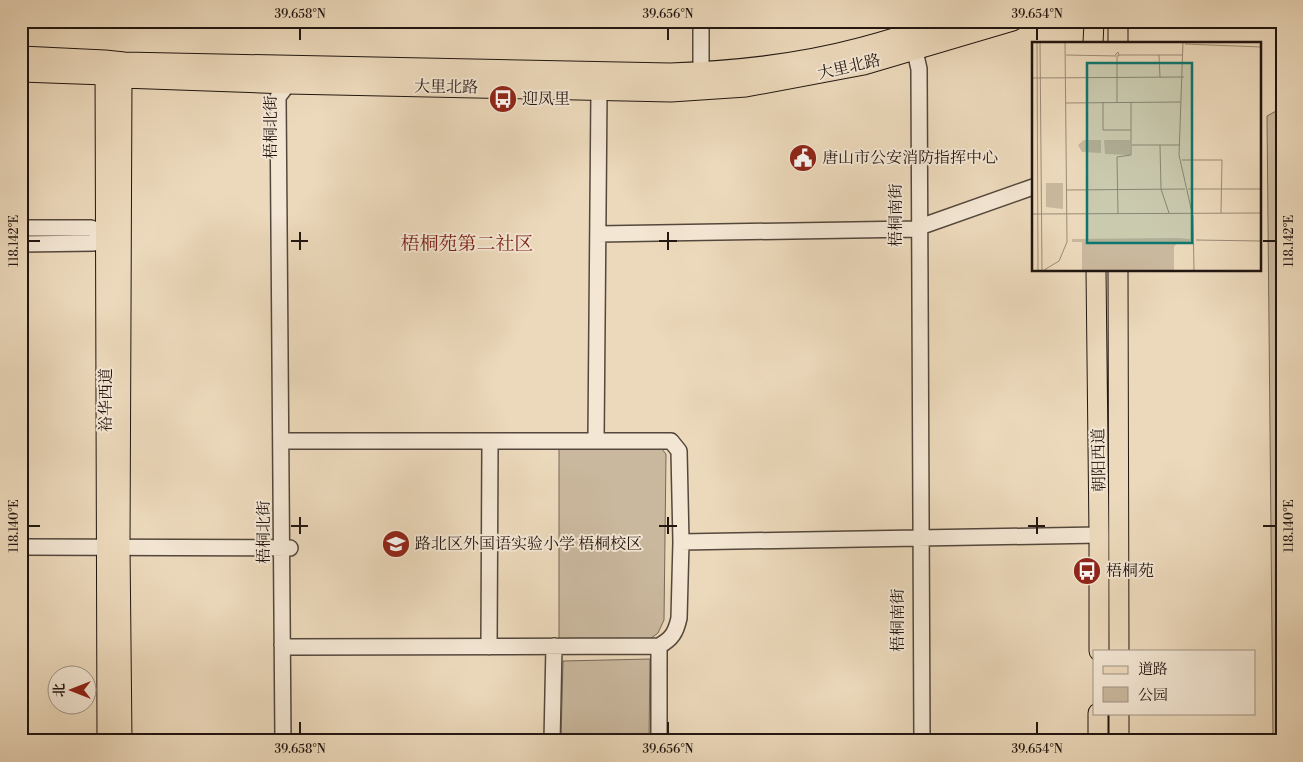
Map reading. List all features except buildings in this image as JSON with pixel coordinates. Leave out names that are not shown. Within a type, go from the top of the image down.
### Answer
[{"type":"main road","name":"大里北路","points":[[21,72],[114,69],[701,72],[810,58],[857,48],[917,26],[950,21]]},
{"type":"main road","name":"大里北路","points":[[21,56],[114,69],[288,84],[670,92],[746,87],[864,65],[1013,21]]},
{"type":"main road","points":[[1093,42],[1094,21]]},
{"type":"main road","points":[[1118,21],[1118,42]]},
{"type":"main road","name":"裕华西道","points":[[114,69],[106,234],[113,547],[122,741]]},
{"type":"main road","name":"裕华西道","points":[[107,741],[113,547],[114,69]]},
{"type":"main road","name":"朝阳西道","points":[[1096,271],[1100,535],[1099,650]]},
{"type":"main road","name":"朝阳西道","points":[[1118,271],[1119,650]]},
{"type":"main road","points":[[1100,535],[1119,535]]},
{"type":"main road","points":[[1098,714],[1098,741]]},
{"type":"main road","points":[[1119,714],[1119,741]]},
{"type":"street","points":[[701,21],[701,72]]},
{"type":"street","name":"梧桐南街","points":[[915,50],[913,71],[917,229],[918,538],[916,741]]},
{"type":"street","name":"梧桐北街","points":[[288,84],[285,547],[286,646],[290,741]]},
{"type":"street","points":[[596,440],[599,90]]},
{"type":"street","points":[[598,234],[917,229],[1032,187]]},
{"type":"street","points":[[21,228],[91,228],[106,234]]},
{"type":"street","points":[[21,244],[94,243],[106,234]]},
{"type":"street","points":[[285,442],[671,441],[679,451],[681,542],[677,630],[670,640],[660,646],[286,646]]},
{"type":"street","points":[[489,647],[490,442]]},
{"type":"street","points":[[681,542],[1100,535]]},
{"type":"street","name":"梧桐南街","points":[[918,538],[922,741]]},
{"type":"street","points":[[21,547],[285,547]]},
{"type":"street","name":"梧桐北街","points":[[283,741],[286,646]]},
{"type":"street","points":[[552,741],[554,646]]},
{"type":"street","points":[[659,741],[660,646]]},
{"type":"green space","points":[[1277,21],[1282,21],[1282,741],[1273,741],[1267,116],[1278,110]]},
{"type":"green space","points":[[559,448],[661,448],[666,454],[664,620],[658,633],[650,639],[559,639]]},
{"type":"green space","points":[[650,659],[649,741],[561,741],[563,661]]},
{"type":"place","name":"迎凤里","points":[[503,99]]},
{"type":"place","name":"唐山市公安消防指挥中心","points":[[803,158]]},
{"type":"place","name":"路北区外国语实验小学 梧桐校区","points":[[396,544]]},
{"type":"place","name":"梧桐苑","points":[[1087,571]]},
{"type":"district","name":"梧桐苑第二社区","points":[[467,244]]}]
